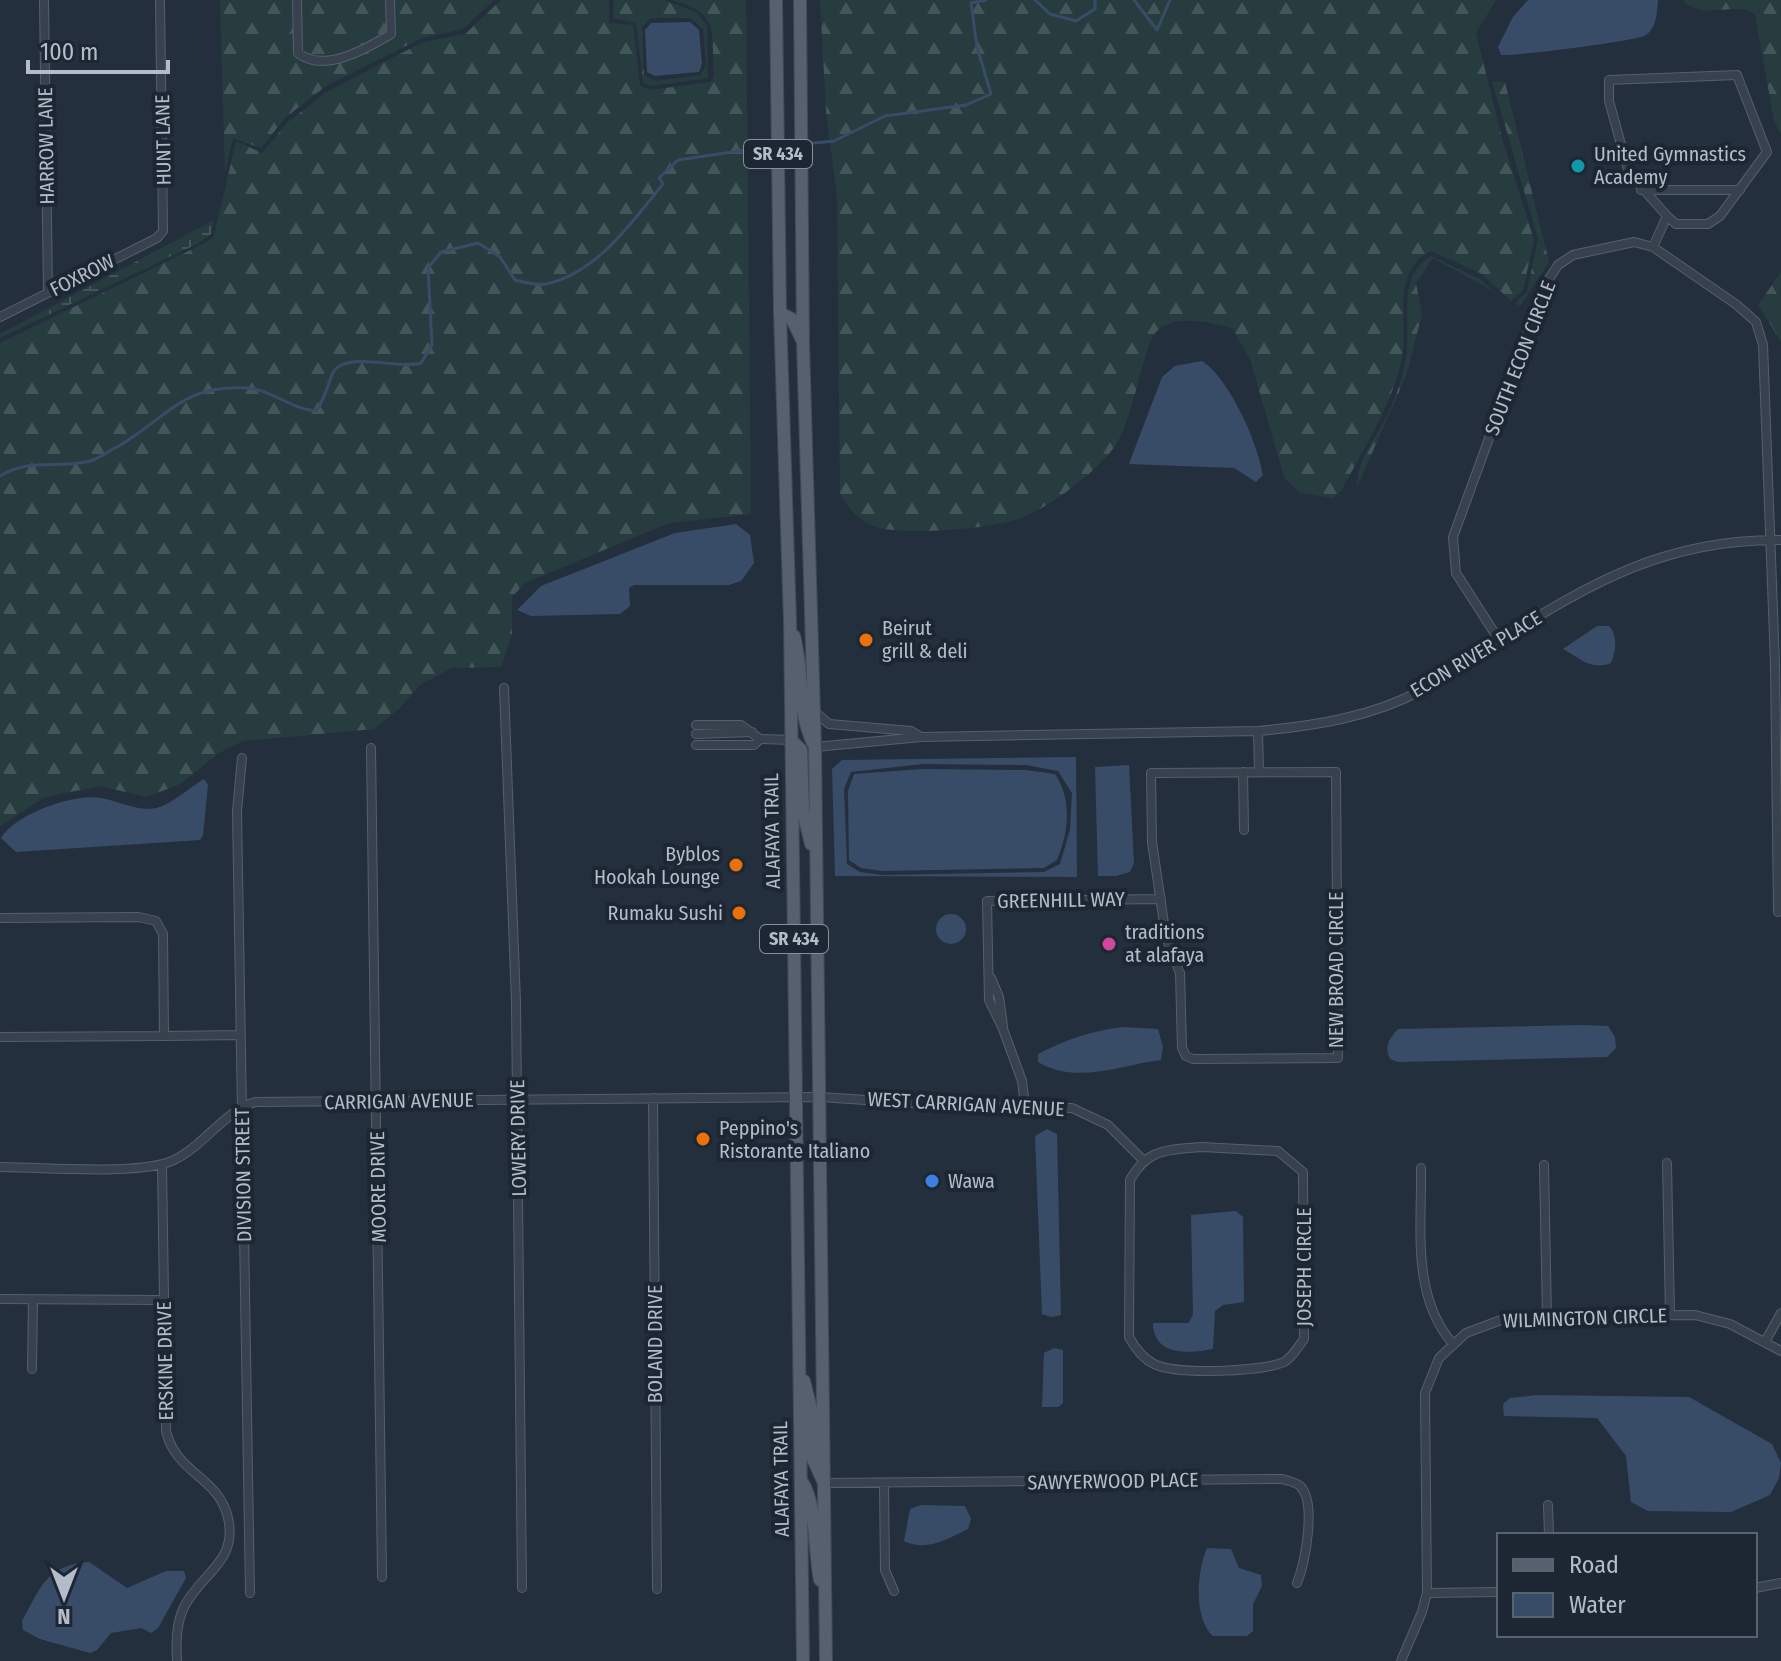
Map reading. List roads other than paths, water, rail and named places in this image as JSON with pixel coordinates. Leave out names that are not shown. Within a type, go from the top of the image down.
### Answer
[{"type":"main road","name":"ALAFAYA TRAIL","points":[[776,0],[780,313],[790,621],[803,1661]]},
{"type":"main road","name":"SR 434","points":[[799,0],[803,343],[815,712],[826,1661]]},
{"type":"main road","points":[[780,313],[792,319],[803,343]]},
{"type":"main road","points":[[790,621],[802,665],[804,722],[815,747]]},
{"type":"main road","points":[[791,740],[801,750],[803,811],[817,871]]},
{"type":"main road","points":[[799,1358],[812,1413],[812,1457],[824,1483]]},
{"type":"main road","points":[[801,1480],[811,1497],[813,1550],[826,1607]]},
{"type":"street","name":"HARROW LANE","points":[[44,0],[48,292]]},
{"type":"street","name":"HUNT LANE","points":[[160,0],[163,231]]},
{"type":"street","points":[[297,0],[298,53],[305,59],[349,58],[391,34],[390,0]]},
{"type":"street","points":[[1737,75],[1767,152],[1720,216],[1708,224],[1676,224],[1641,190],[1629,173],[1609,101],[1609,80],[1737,75]]},
{"type":"street","points":[[1641,190],[1740,190]]},
{"type":"street","points":[[1667,216],[1653,247],[1737,305],[1756,322],[1763,345],[1767,540],[1775,664],[1778,912]]},
{"type":"street","name":"FOXROW","points":[[0,317],[157,238],[163,231]]},
{"type":"street","name":"SOUTH ECON CIRCLE","points":[[1499,640],[1456,573],[1453,537],[1545,285],[1558,265],[1573,255],[1634,242],[1653,247]]},
{"type":"street","name":"ECON RIVER PLACE","points":[[815,747],[921,737],[1258,731],[1307,726],[1369,712],[1422,690],[1499,640],[1610,575],[1654,557],[1710,546],[1781,540]]},
{"type":"street","name":"LOWERY DRIVE","points":[[504,688],[514,888],[522,1588]]},
{"type":"street","name":"ECON RIVER PLACE","points":[[815,712],[829,724],[911,731],[921,737]]},
{"type":"street","points":[[696,729],[791,740]]},
{"type":"street","points":[[1258,731],[1259,772]]},
{"type":"street","points":[[696,745],[754,745],[757,736]]},
{"type":"street","name":"MOORE DRIVE","points":[[371,748],[382,1577]]},
{"type":"street","name":"DIVISION STREET","points":[[242,758],[237,811],[250,1593]]},
{"type":"street","points":[[1243,772],[1244,830]]},
{"type":"street","name":"NEW BROAD CIRCLE","points":[[1243,772],[1336,772],[1338,1058],[1193,1059],[1186,1056],[1182,1048],[1180,973],[1166,937],[1152,842],[1151,773],[1243,772]]},
{"type":"street","name":"GREENHILL WAY","points":[[1025,1106],[1022,1081],[989,1000],[987,901],[1161,899]]},
{"type":"street","points":[[0,918],[139,917],[156,921],[163,934],[164,1036]]},
{"type":"street","points":[[0,1037],[240,1035]]},
{"type":"street","name":"CARRIGAN AVENUE","points":[[242,1106],[255,1102],[820,1097]]},
{"type":"street","name":"WEST CARRIGAN AVENUE","points":[[820,1097],[971,1107],[1072,1108],[1108,1125],[1142,1159]]},
{"type":"street","name":"BOLAND DRIVE","points":[[653,1098],[657,1589]]},
{"type":"street","points":[[0,1167],[162,1165],[176,1159],[242,1106]]},
{"type":"street","name":"JOSEPH CIRCLE","points":[[1262,1148],[1278,1151],[1303,1172],[1304,1339],[1288,1360],[1254,1368],[1172,1369],[1153,1364],[1137,1351],[1129,1337],[1130,1180],[1142,1159],[1167,1150],[1262,1148]]},
{"type":"street","points":[[1667,1163],[1670,1315]]},
{"type":"street","name":"ERSKINE DRIVE","points":[[162,1165],[169,1443],[186,1469],[217,1493],[225,1505],[230,1537],[227,1554],[185,1606],[176,1636],[177,1661]]},
{"type":"street","points":[[1544,1165],[1547,1317]]},
{"type":"street","points":[[1421,1168],[1426,1297],[1439,1329],[1453,1344]]},
{"type":"street","points":[[0,1299],[163,1300]]},
{"type":"street","points":[[32,1369],[33,1300]]},
{"type":"street","points":[[1765,1342],[1781,1313]]},
{"type":"street","name":"WILMINGTON CIRCLE","points":[[1401,1661],[1427,1593],[1425,1393],[1439,1358],[1453,1344],[1487,1323],[1509,1317],[1670,1315],[1714,1318],[1781,1351]]},
{"type":"street","name":"SAWYERWOOD PLACE","points":[[824,1483],[1282,1479],[1299,1484],[1307,1497],[1307,1558],[1297,1583]]},
{"type":"street","points":[[884,1483],[885,1570],[894,1591]]},
{"type":"street","points":[[1548,1505],[1549,1533]]},
{"type":"street","points":[[1757,1588],[1781,1583]]},
{"type":"street","points":[[1427,1593],[1497,1592]]},
{"type":"water","points":[[1528,0],[1658,0],[1657,14],[1650,32],[1638,38],[1501,55],[1498,47],[1513,17]]},
{"type":"water","points":[[690,22],[699,30],[702,64],[699,72],[655,76],[647,72],[645,30],[651,23]]},
{"type":"water","points":[[1202,361],[1222,381],[1249,429],[1263,475],[1256,482],[1234,468],[1129,464],[1162,377],[1175,366]]},
{"type":"water","points":[[736,524],[750,535],[754,563],[741,581],[729,585],[634,585],[629,588],[630,606],[620,614],[531,616],[517,610],[541,586],[675,533]]},
{"type":"water","points":[[1597,626],[1609,626],[1614,634],[1615,649],[1611,663],[1592,664],[1563,649]]},
{"type":"water","points":[[1076,757],[1077,877],[835,876],[832,769],[842,760]],"holes":[[[923,764],[1026,765],[1058,771],[1072,793],[1070,830],[1060,864],[1044,872],[882,875],[860,872],[847,864],[844,789],[851,772]]]},
{"type":"water","points":[[1129,765],[1134,863],[1130,872],[1098,876],[1095,767]]},
{"type":"water","points":[[923,769],[1026,770],[1055,774],[1064,794],[1067,816],[1057,860],[1044,868],[882,871],[861,868],[849,860],[848,791],[854,774]]},
{"type":"water","points":[[204,779],[208,785],[200,840],[16,852],[1,838],[8,829],[32,813],[62,802],[90,797],[142,809],[156,808],[174,800]]},
{"type":"water","points":[[951,914],[962,918],[966,929],[962,940],[951,944],[940,940],[936,929],[940,918]]},
{"type":"water","points":[[1608,1026],[1615,1037],[1616,1048],[1607,1057],[1398,1062],[1390,1059],[1387,1050],[1390,1039],[1398,1029]]},
{"type":"water","points":[[1122,1027],[1158,1029],[1163,1047],[1161,1060],[1083,1073],[1053,1069],[1038,1062],[1038,1054],[1058,1044]]},
{"type":"water","points":[[1047,1129],[1057,1134],[1061,1315],[1051,1317],[1042,1314],[1035,1136]]},
{"type":"water","points":[[1236,1211],[1243,1217],[1244,1302],[1223,1305],[1215,1311],[1213,1349],[1183,1352],[1166,1347],[1159,1342],[1153,1323],[1189,1323],[1193,1314],[1191,1215]]},
{"type":"water","points":[[1054,1348],[1063,1350],[1063,1403],[1058,1407],[1042,1407],[1044,1353]]},
{"type":"water","points":[[1537,1395],[1689,1397],[1772,1444],[1781,1463],[1779,1478],[1770,1495],[1731,1512],[1648,1511],[1631,1502],[1626,1456],[1597,1418],[1504,1416],[1503,1404],[1510,1398]]},
{"type":"water","points":[[921,1505],[965,1506],[971,1519],[968,1529],[929,1545],[904,1541],[910,1509]]},
{"type":"water","points":[[1207,1548],[1231,1549],[1239,1568],[1261,1575],[1262,1586],[1253,1604],[1253,1631],[1247,1636],[1213,1636],[1202,1618],[1199,1581]]},
{"type":"water","points":[[89,1562],[127,1588],[166,1571],[184,1571],[186,1578],[158,1628],[151,1633],[141,1628],[111,1633],[97,1650],[90,1653],[40,1639],[23,1630],[22,1621],[46,1580],[63,1568]]},
{"type":"waterway","points":[[804,144],[834,141],[885,116],[966,105],[991,94],[977,47],[971,3],[986,0]]},
{"type":"waterway","points":[[1035,0],[1050,14],[1076,21],[1095,9],[1095,0]]},
{"type":"waterway","points":[[1134,0],[1157,30],[1170,0]]},
{"type":"waterway","points":[[780,146],[796,144]]},
{"type":"waterway","points":[[0,476],[33,465],[93,460],[135,436],[176,405],[206,391],[256,389],[298,407],[316,411],[334,371],[341,365],[350,362],[421,363],[432,345],[428,268],[441,252],[478,243],[500,257],[515,280],[546,284],[581,269],[612,244],[663,184],[659,178],[678,160],[772,146]]},
{"type":"place","name":"United Gymnastics Academy","points":[[1578,166]]},
{"type":"place","name":"Beirut grill & deli","points":[[866,640]]},
{"type":"place","name":"Byblos Hookah Lounge","points":[[736,865]]},
{"type":"place","name":"Rumaku Sushi","points":[[739,913]]},
{"type":"place","name":"traditions at alafaya","points":[[1109,944]]},
{"type":"place","name":"Peppino's Ristorante Italiano","points":[[703,1139]]},
{"type":"place","name":"Wawa","points":[[932,1181]]}]
